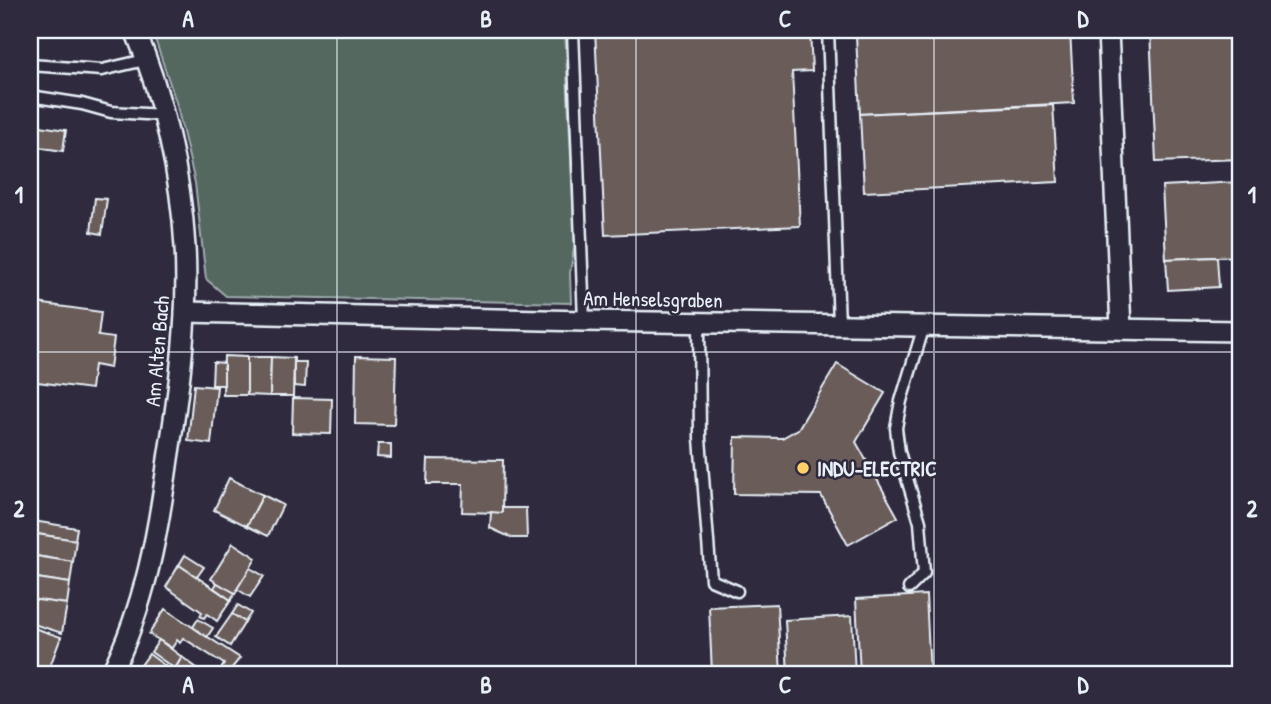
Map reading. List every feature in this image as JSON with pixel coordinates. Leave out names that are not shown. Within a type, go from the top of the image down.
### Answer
[{"type":"street","name":"Am Alten Bach","points":[[111,674],[141,601],[152,555],[172,432],[185,312],[185,249],[180,194],[162,115],[135,30]]},
{"type":"street","points":[[1108,30],[1121,329]]},
{"type":"street","name":"Am Henselsgraben","points":[[185,312],[1241,331]]},
{"type":"lane","points":[[573,30],[584,321]]},
{"type":"lane","points":[[828,30],[839,325]]},
{"type":"lane","points":[[30,65],[102,70],[145,60]]},
{"type":"lane","points":[[30,96],[82,104],[110,112],[162,115]]},
{"type":"lane","points":[[699,323],[700,438],[711,580],[737,590]]},
{"type":"lane","points":[[909,588],[924,573],[920,522],[899,452],[896,428],[901,401],[924,326]]},
{"type":"green space","points":[[152,30],[565,30],[575,243],[570,273],[571,303],[226,296],[206,279],[195,183],[176,102]]},
{"type":"building","points":[[595,30],[810,30],[812,71],[792,72],[800,226],[605,235]]},
{"type":"building","points":[[984,30],[1070,30],[1074,103],[860,114],[856,36]]},
{"type":"building","points":[[1150,30],[1241,30],[1241,159],[1156,162]]},
{"type":"building","points":[[1053,105],[1058,182],[864,192],[860,114]]},
{"type":"building","points":[[34,125],[66,130],[63,151],[30,146]]},
{"type":"building","points":[[1239,182],[1241,256],[1166,259],[1162,186]]},
{"type":"building","points":[[95,198],[107,199],[102,234],[91,232]]},
{"type":"building","points":[[1217,257],[1219,287],[1168,290],[1166,259]]},
{"type":"building","points":[[30,302],[101,312],[98,336],[114,338],[110,368],[94,365],[91,389],[30,381]]},
{"type":"building","points":[[224,356],[247,357],[247,395],[223,395]]},
{"type":"building","points":[[356,356],[396,357],[394,425],[355,424]]},
{"type":"building","points":[[247,357],[271,357],[270,396],[247,395]]},
{"type":"building","points":[[271,357],[294,358],[293,396],[270,396]]},
{"type":"building","points":[[213,362],[224,363],[224,385],[212,385]]},
{"type":"building","points":[[294,362],[306,362],[305,387],[294,386]]},
{"type":"building","name":"INDU-ELECTRIC","points":[[837,364],[885,393],[856,442],[898,517],[848,545],[821,495],[734,494],[735,437],[782,438],[798,429]]},
{"type":"building","points":[[194,385],[217,387],[211,444],[188,441]]},
{"type":"building","points":[[293,398],[332,399],[331,434],[292,433]]},
{"type":"building","points":[[378,444],[391,444],[391,458],[377,457]]},
{"type":"building","points":[[428,459],[503,460],[502,513],[462,512],[463,484],[427,484]]},
{"type":"building","points":[[229,478],[263,495],[247,526],[214,510]]},
{"type":"building","points":[[263,495],[283,505],[268,536],[247,526]]},
{"type":"building","points":[[502,508],[526,508],[527,538],[512,538],[490,528],[491,512],[502,513]]},
{"type":"building","points":[[33,521],[77,528],[75,540],[31,533]]},
{"type":"building","points":[[30,533],[76,540],[73,562],[30,555]]},
{"type":"building","points":[[233,543],[256,558],[235,594],[211,579]]},
{"type":"building","points":[[30,555],[73,562],[70,583],[30,577]]},
{"type":"building","points":[[185,555],[204,567],[197,577],[179,565]]},
{"type":"building","points":[[179,565],[231,600],[217,621],[207,614],[204,618],[200,616],[202,612],[166,587]]},
{"type":"building","points":[[250,568],[264,576],[250,597],[237,589]]},
{"type":"building","points":[[30,577],[70,583],[67,604],[30,599]]},
{"type":"building","points":[[217,583],[235,593],[231,600],[214,588]]},
{"type":"building","points":[[926,595],[930,674],[860,674],[856,599]]},
{"type":"building","points":[[30,599],[67,604],[62,633],[30,623]]},
{"type":"building","points":[[777,604],[781,674],[712,674],[709,607]]},
{"type":"building","points":[[238,605],[251,613],[245,622],[232,614]]},
{"type":"building","points":[[165,609],[240,658],[227,674],[220,671],[224,664],[183,638],[180,643],[177,640],[172,648],[149,634]]},
{"type":"building","points":[[232,614],[245,622],[230,646],[216,637]]},
{"type":"building","points":[[852,616],[855,674],[788,674],[785,620]]},
{"type":"building","points":[[198,619],[213,628],[207,637],[193,627]]},
{"type":"building","points":[[31,627],[61,637],[47,674],[30,669]]},
{"type":"building","points":[[159,640],[182,657],[175,669],[151,652]]},
{"type":"building","points":[[149,654],[176,674],[148,674],[139,668]]},
{"type":"building","points":[[182,657],[197,668],[193,674],[182,674],[175,669]]},
{"type":"place","name":"INDU-ELECTRIC","points":[[803,468]]}]
